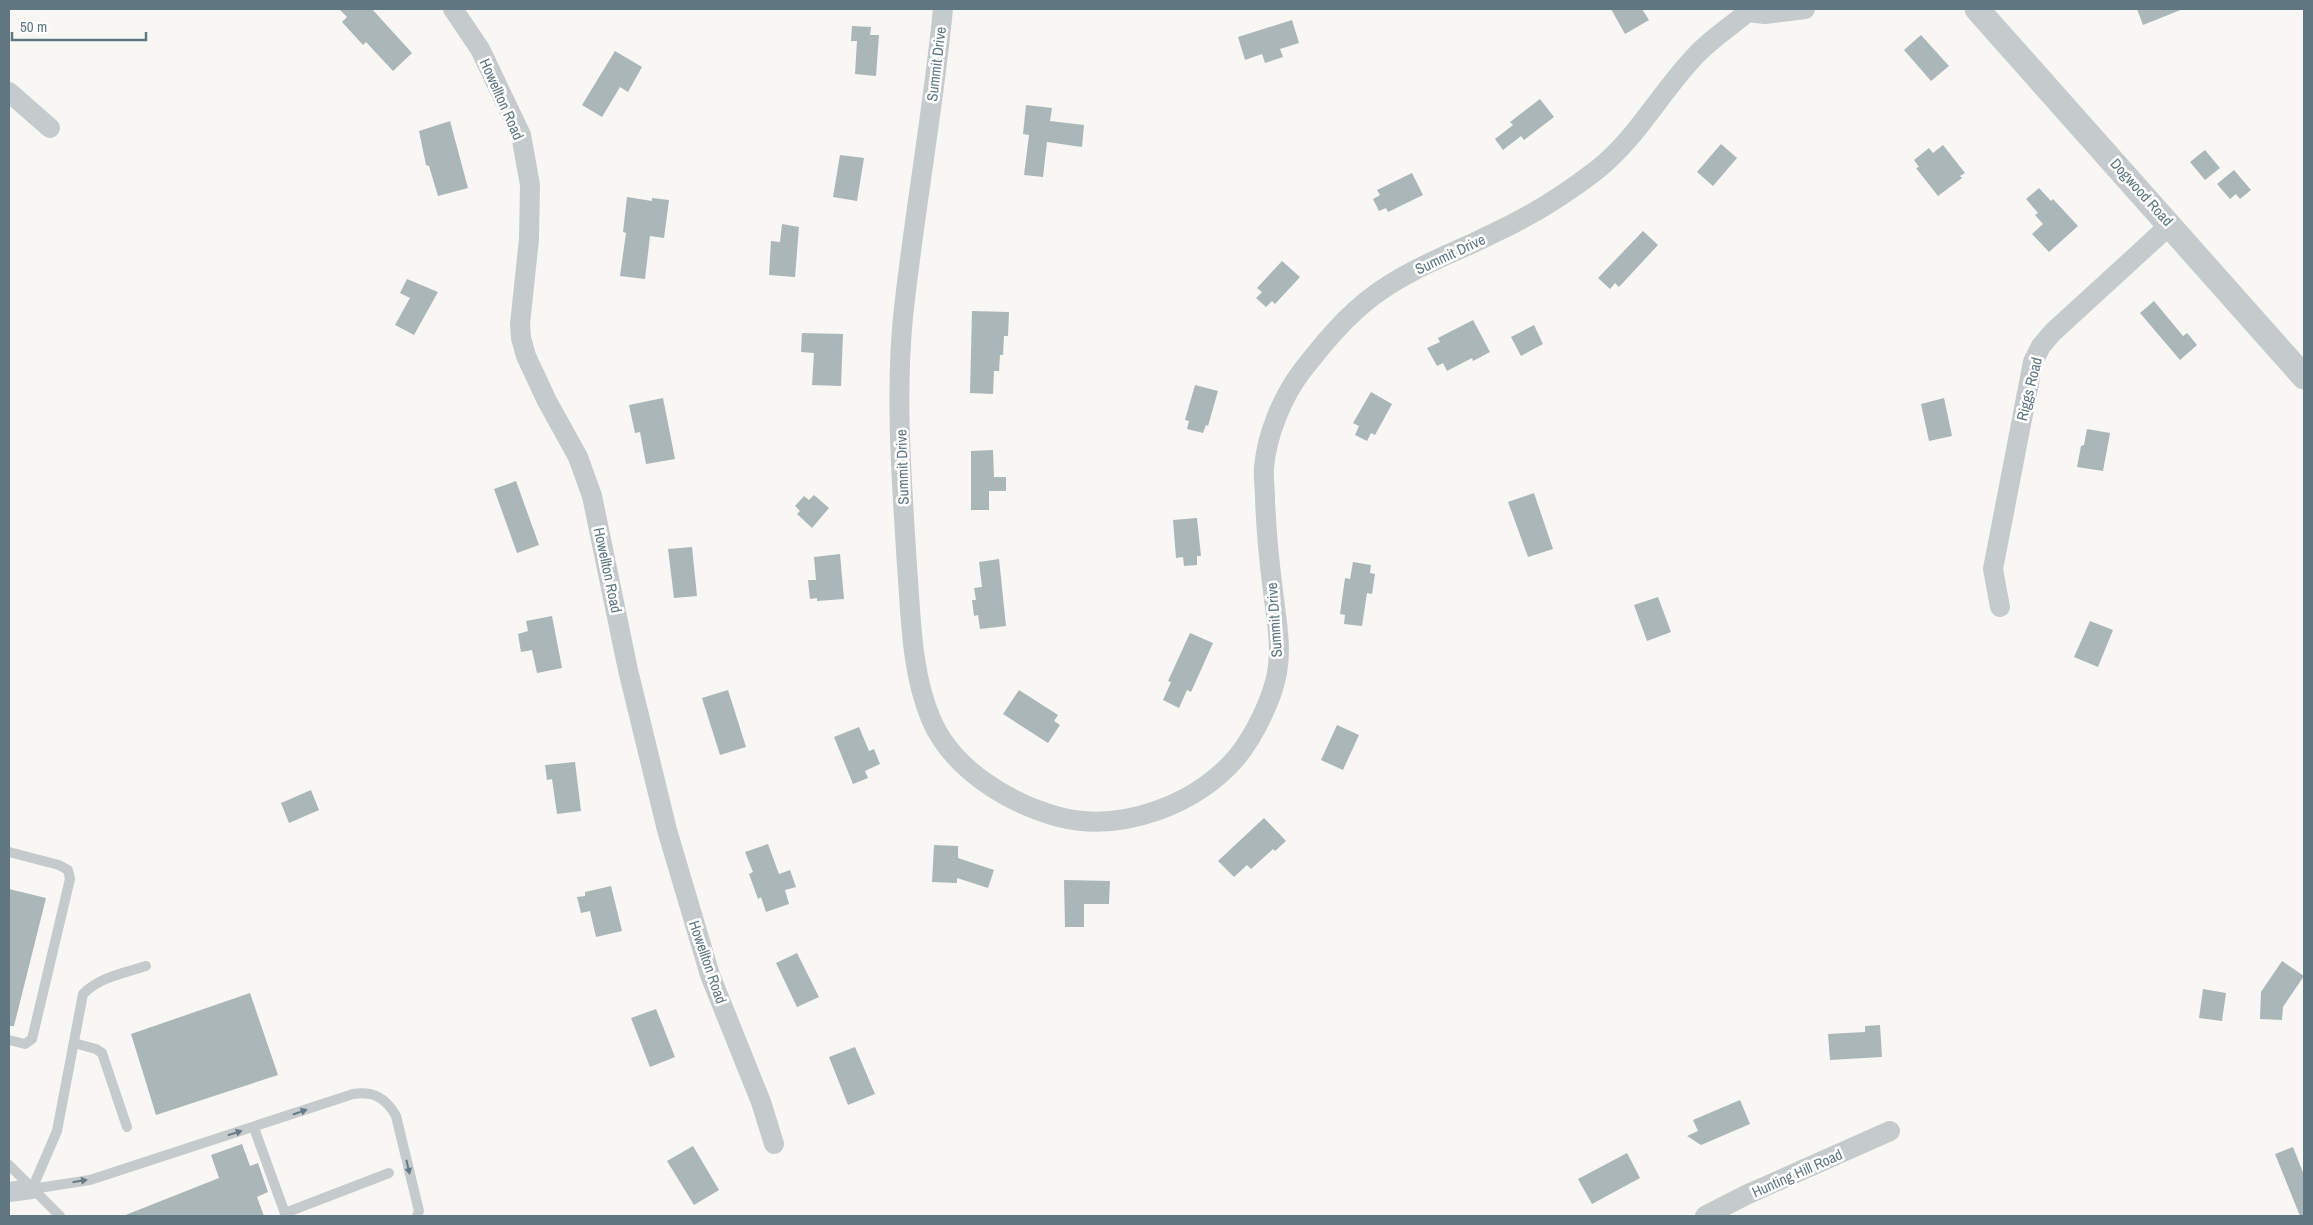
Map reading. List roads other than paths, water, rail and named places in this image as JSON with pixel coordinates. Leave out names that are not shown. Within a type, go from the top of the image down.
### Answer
[{"type":"street","name":"Summit Drive","points":[[943,9],[938,64],[903,321],[899,447],[910,602],[917,668],[931,721],[954,755],[982,781],[1020,802],[1056,816],[1085,822],[1120,819],[1159,810],[1183,801],[1225,770],[1242,750],[1261,718],[1277,674],[1279,645],[1267,547],[1264,465],[1276,419],[1296,378],[1339,325],[1373,296],[1404,275],[1498,232],[1566,192],[1602,165],[1629,138],[1699,52],[1746,10],[1765,14],[1805,9]]},
{"type":"street","name":"Dogwood Road","points":[[1977,9],[2171,224],[2304,377]]},
{"type":"street","name":"Howellton Road","points":[[459,11],[480,49],[521,135],[530,194],[529,239],[520,324],[521,338],[526,356],[547,401],[578,457],[592,496],[628,670],[667,830],[710,975],[761,1102],[774,1144]]},
{"type":"street","points":[[9,92],[50,128]]},
{"type":"street","name":"Riggs Road","points":[[2000,607],[1993,569],[2033,362],[2041,346],[2053,332],[2171,224]]},
{"type":"street","name":"Hunting Hill Road","points":[[1705,1216],[1746,1195],[1890,1131]]},
{"type":"street","points":[[9,1192],[32,1189]]},
{"type":"lane","points":[[9,852],[59,865],[68,870],[70,880],[32,1039],[25,1044],[9,1040]]},
{"type":"lane","points":[[32,1189],[57,1131],[84,994],[92,985],[100,981],[146,966]]},
{"type":"lane","points":[[74,1042],[96,1048],[102,1053],[128,1127]]},
{"type":"lane","points":[[32,1189],[90,1180],[254,1128],[353,1094],[367,1092],[382,1097],[396,1116],[419,1211],[417,1216]]},
{"type":"lane","points":[[254,1128],[286,1215],[389,1173]]},
{"type":"lane","points":[[9,1165],[60,1216]]}]
